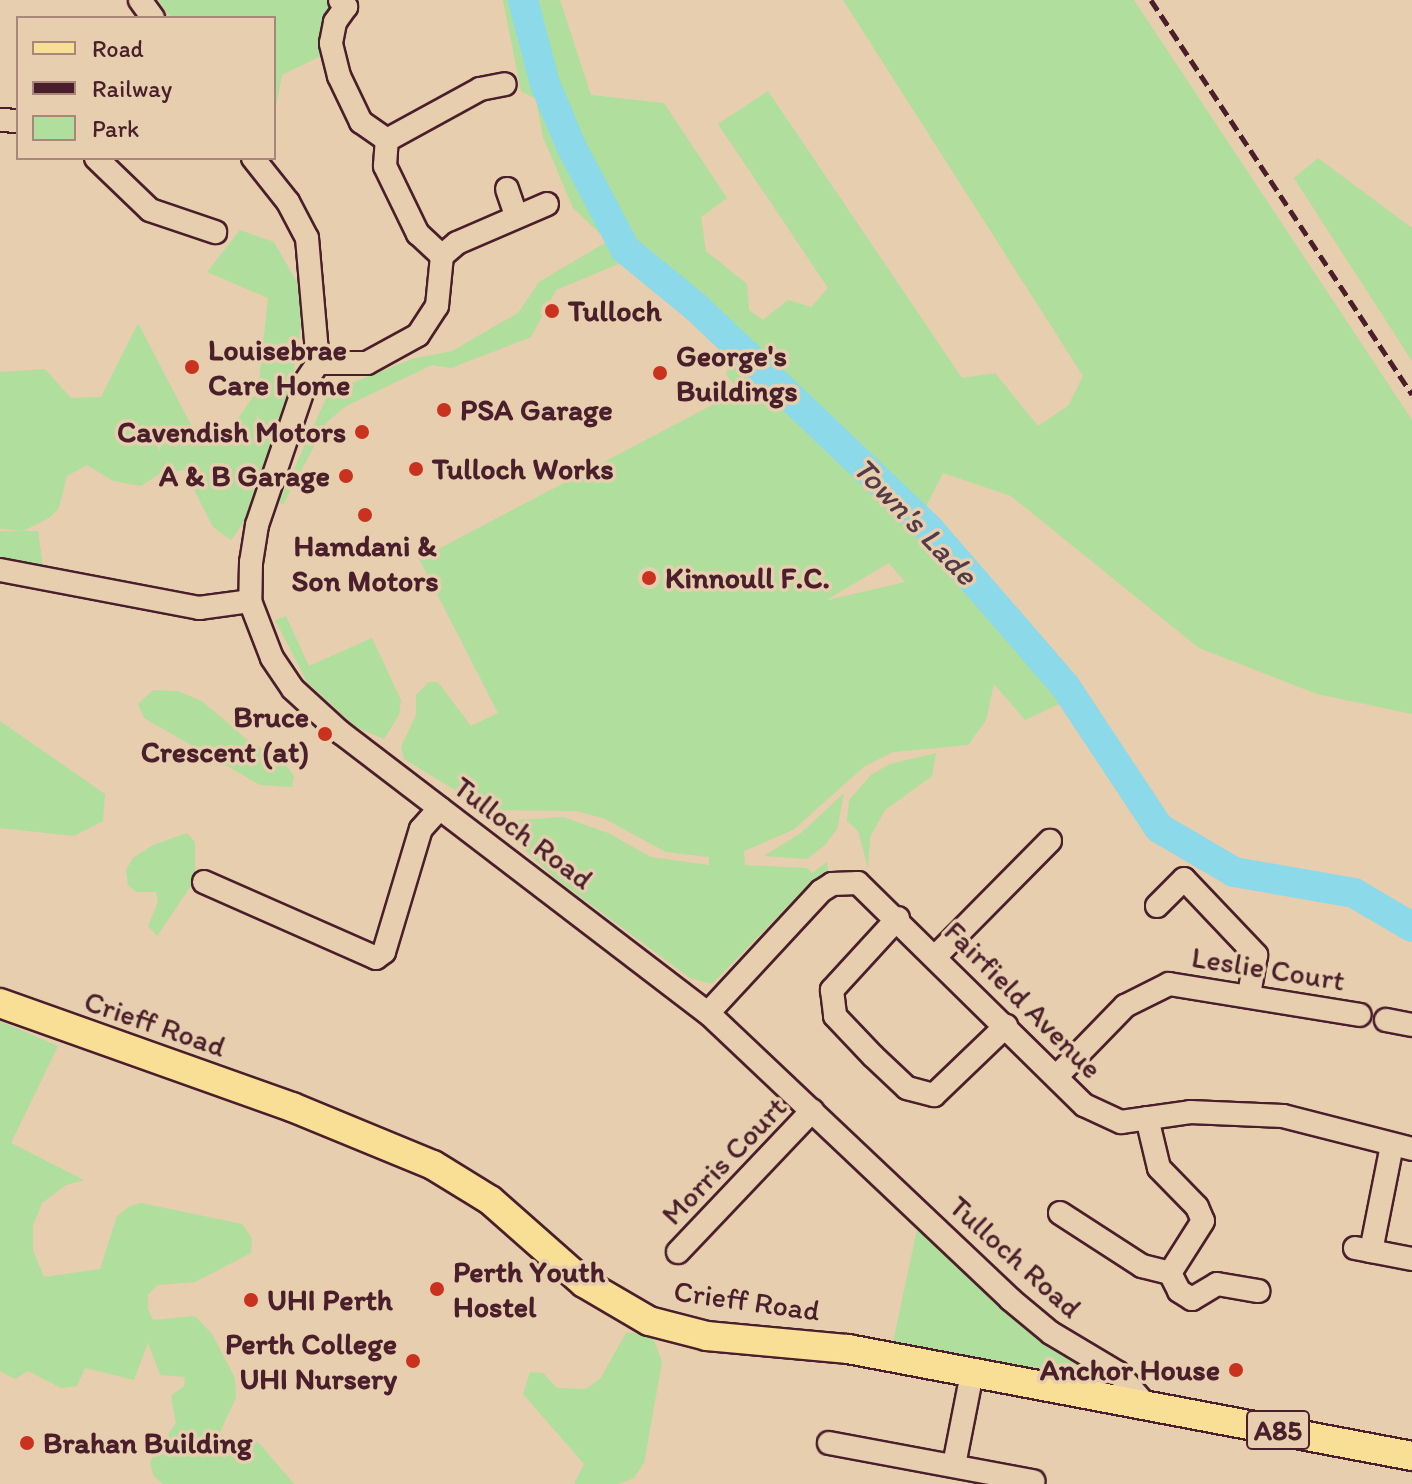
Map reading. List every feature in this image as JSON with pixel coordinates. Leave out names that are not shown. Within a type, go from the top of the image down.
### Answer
[{"type":"main road","name":"Crieff Road","points":[[0,1003],[292,1107],[433,1165],[490,1200],[584,1283],[649,1321],[707,1336],[812,1344],[1144,1403],[1412,1456]]},
{"type":"street","points":[[347,2],[332,34],[333,60],[353,109],[387,140],[388,174],[418,234],[442,256]]},
{"type":"street","points":[[387,140],[476,81],[505,84]]},
{"type":"street","points":[[98,160],[150,210],[215,232]]},
{"type":"street","points":[[255,160],[288,202],[307,238],[318,363],[367,363],[418,335],[437,306],[442,256]]},
{"type":"street","points":[[507,189],[516,215]]},
{"type":"street","points":[[442,256],[516,215],[547,204]]},
{"type":"street","name":"Tulloch Road","points":[[318,363],[306,381],[257,525],[250,601],[272,658],[293,689],[440,808],[708,1013],[1010,1299],[1051,1333],[1118,1373],[1144,1403]]},
{"type":"street","points":[[0,570],[199,608],[250,601]]},
{"type":"street","points":[[204,882],[376,958],[384,952],[421,829],[440,808]]},
{"type":"street","points":[[936,956],[1050,841]]},
{"type":"street","points":[[1157,906],[1184,879],[1256,955],[1249,994]]},
{"type":"street","name":"Fairfield Avenue","points":[[708,1013],[832,884],[868,887],[1084,1105],[1121,1122],[1190,1112],[1283,1116],[1402,1147]]},
{"type":"street","points":[[898,918],[832,990],[835,1016],[873,1056],[907,1088],[934,1095],[1006,1026]]},
{"type":"street","name":"Leslie Court","points":[[1057,1076],[1125,1006],[1153,989],[1184,984],[1360,1015]]},
{"type":"street","points":[[1386,1020],[1412,1025]]},
{"type":"street","name":"Morris Court","points":[[678,1252],[812,1111]]},
{"type":"street","points":[[1147,1118],[1159,1168],[1197,1207],[1203,1221],[1170,1273],[1174,1286],[1192,1299],[1217,1284],[1258,1291]]},
{"type":"street","points":[[1402,1147],[1363,1250],[1412,1259]]},
{"type":"street","points":[[1060,1213],[1142,1266],[1170,1273]]},
{"type":"street","points":[[954,1465],[972,1373]]},
{"type":"street","points":[[829,1443],[1033,1481]]},
{"type":"green space","points":[[158,0],[329,0],[329,52],[282,75],[276,106],[276,16],[170,16]]},
{"type":"green space","points":[[503,0],[560,0],[591,95],[664,103],[727,198],[701,217],[706,251],[747,284],[749,310],[763,320],[788,300],[811,307],[828,288],[718,124],[768,91],[962,378],[995,373],[1038,426],[1068,406],[1083,376],[843,0],[1134,0],[1412,420],[1412,714],[1317,694],[1199,648],[1011,496],[943,473],[917,525],[1085,692],[1025,720],[994,684],[986,720],[968,745],[893,752],[865,766],[793,830],[744,851],[745,865],[807,868],[812,873],[827,862],[828,871],[812,881],[712,984],[690,978],[555,878],[507,834],[511,825],[519,820],[563,817],[608,833],[651,857],[709,865],[709,857],[666,852],[603,818],[576,811],[488,810],[404,759],[401,747],[416,715],[416,695],[429,682],[438,682],[471,726],[498,713],[419,559],[739,391],[726,374],[731,356],[628,260],[556,290],[531,337],[451,368],[432,365],[346,406],[327,422],[283,505],[279,502],[329,392],[412,359],[452,351],[518,313],[539,282],[608,241],[573,208],[543,137],[536,99],[521,91]],"holes":[[[889,563],[905,582],[828,600]]]},
{"type":"green space","points":[[1318,158],[1412,228],[1412,361],[1294,178]]},
{"type":"green space","points":[[240,230],[274,242],[301,289],[301,326],[287,417],[250,513],[231,540],[213,527],[184,470],[161,473],[141,486],[113,481],[87,465],[67,476],[59,508],[49,518],[23,531],[0,529],[0,372],[45,369],[71,398],[101,397],[138,323],[202,446],[229,431],[258,390],[268,298],[207,272]]},
{"type":"green space","points":[[0,531],[38,531],[43,567],[0,558]]},
{"type":"green space","points":[[286,616],[309,666],[372,638],[401,700],[399,715],[384,739],[356,727],[307,682],[275,620]]},
{"type":"green space","points":[[153,690],[177,691],[202,701],[250,742],[281,758],[294,776],[292,787],[260,785],[144,718],[138,704]]},
{"type":"green space","points":[[0,721],[105,794],[103,821],[74,836],[0,828]]},
{"type":"green space","points":[[936,753],[932,776],[885,810],[870,837],[868,868],[858,831],[847,821],[849,800],[871,775],[890,764]]},
{"type":"green space","points":[[844,793],[837,829],[825,845],[807,859],[764,856],[801,833]]},
{"type":"green space","points":[[187,833],[195,842],[195,880],[157,936],[148,926],[158,902],[156,892],[136,892],[128,885],[126,870],[133,858],[153,845]]},
{"type":"green space","points":[[0,1021],[58,1046],[11,1143],[84,1180],[66,1185],[42,1203],[33,1226],[33,1250],[44,1277],[100,1269],[117,1216],[130,1206],[141,1203],[242,1224],[252,1238],[251,1253],[195,1282],[157,1285],[148,1295],[148,1309],[153,1320],[195,1316],[212,1334],[235,1378],[236,1398],[220,1432],[233,1444],[249,1436],[260,1444],[294,1484],[163,1484],[153,1475],[150,1462],[176,1423],[171,1396],[184,1386],[185,1377],[160,1375],[148,1343],[134,1380],[85,1368],[77,1386],[61,1388],[28,1371],[15,1379],[0,1371]]},
{"type":"green space","points":[[917,1229],[1027,1331],[1114,1386],[892,1347]]},
{"type":"green space","points":[[651,1332],[662,1362],[644,1463],[634,1478],[618,1484],[574,1484],[584,1464],[523,1394],[530,1372],[543,1373],[557,1388],[586,1389],[600,1379],[626,1333]]},
{"type":"waterway","name":"Town's Lade","points":[[523,0],[545,84],[571,146],[625,249],[697,308],[930,530],[1065,686],[1159,828],[1234,872],[1354,893],[1412,927]]},
{"type":"railway","points":[[1151,0],[1412,395]]},
{"type":"place","name":"Tulloch","points":[[552,311]]},
{"type":"place","name":"Louisebrae Care Home","points":[[192,367]]},
{"type":"place","name":"George's Buildings","points":[[660,373]]},
{"type":"place","name":"PSA Garage","points":[[444,410]]},
{"type":"place","name":"Cavendish Motors","points":[[362,432]]},
{"type":"place","name":"Tulloch Works","points":[[416,469]]},
{"type":"place","name":"A & B Garage","points":[[346,476]]},
{"type":"place","name":"Hamdani & Son Motors","points":[[365,515]]},
{"type":"place","name":"Kinnoull F.C.","points":[[649,578]]},
{"type":"place","name":"Bruce Crescent (at)","points":[[325,734]]},
{"type":"place","name":"Perth Youth Hostel","points":[[437,1289]]},
{"type":"place","name":"UHI Perth","points":[[251,1300]]},
{"type":"place","name":"Perth College UHI Nursery","points":[[413,1361]]},
{"type":"place","name":"Anchor House","points":[[1236,1370]]},
{"type":"place","name":"Brahan Building","points":[[27,1443]]}]
